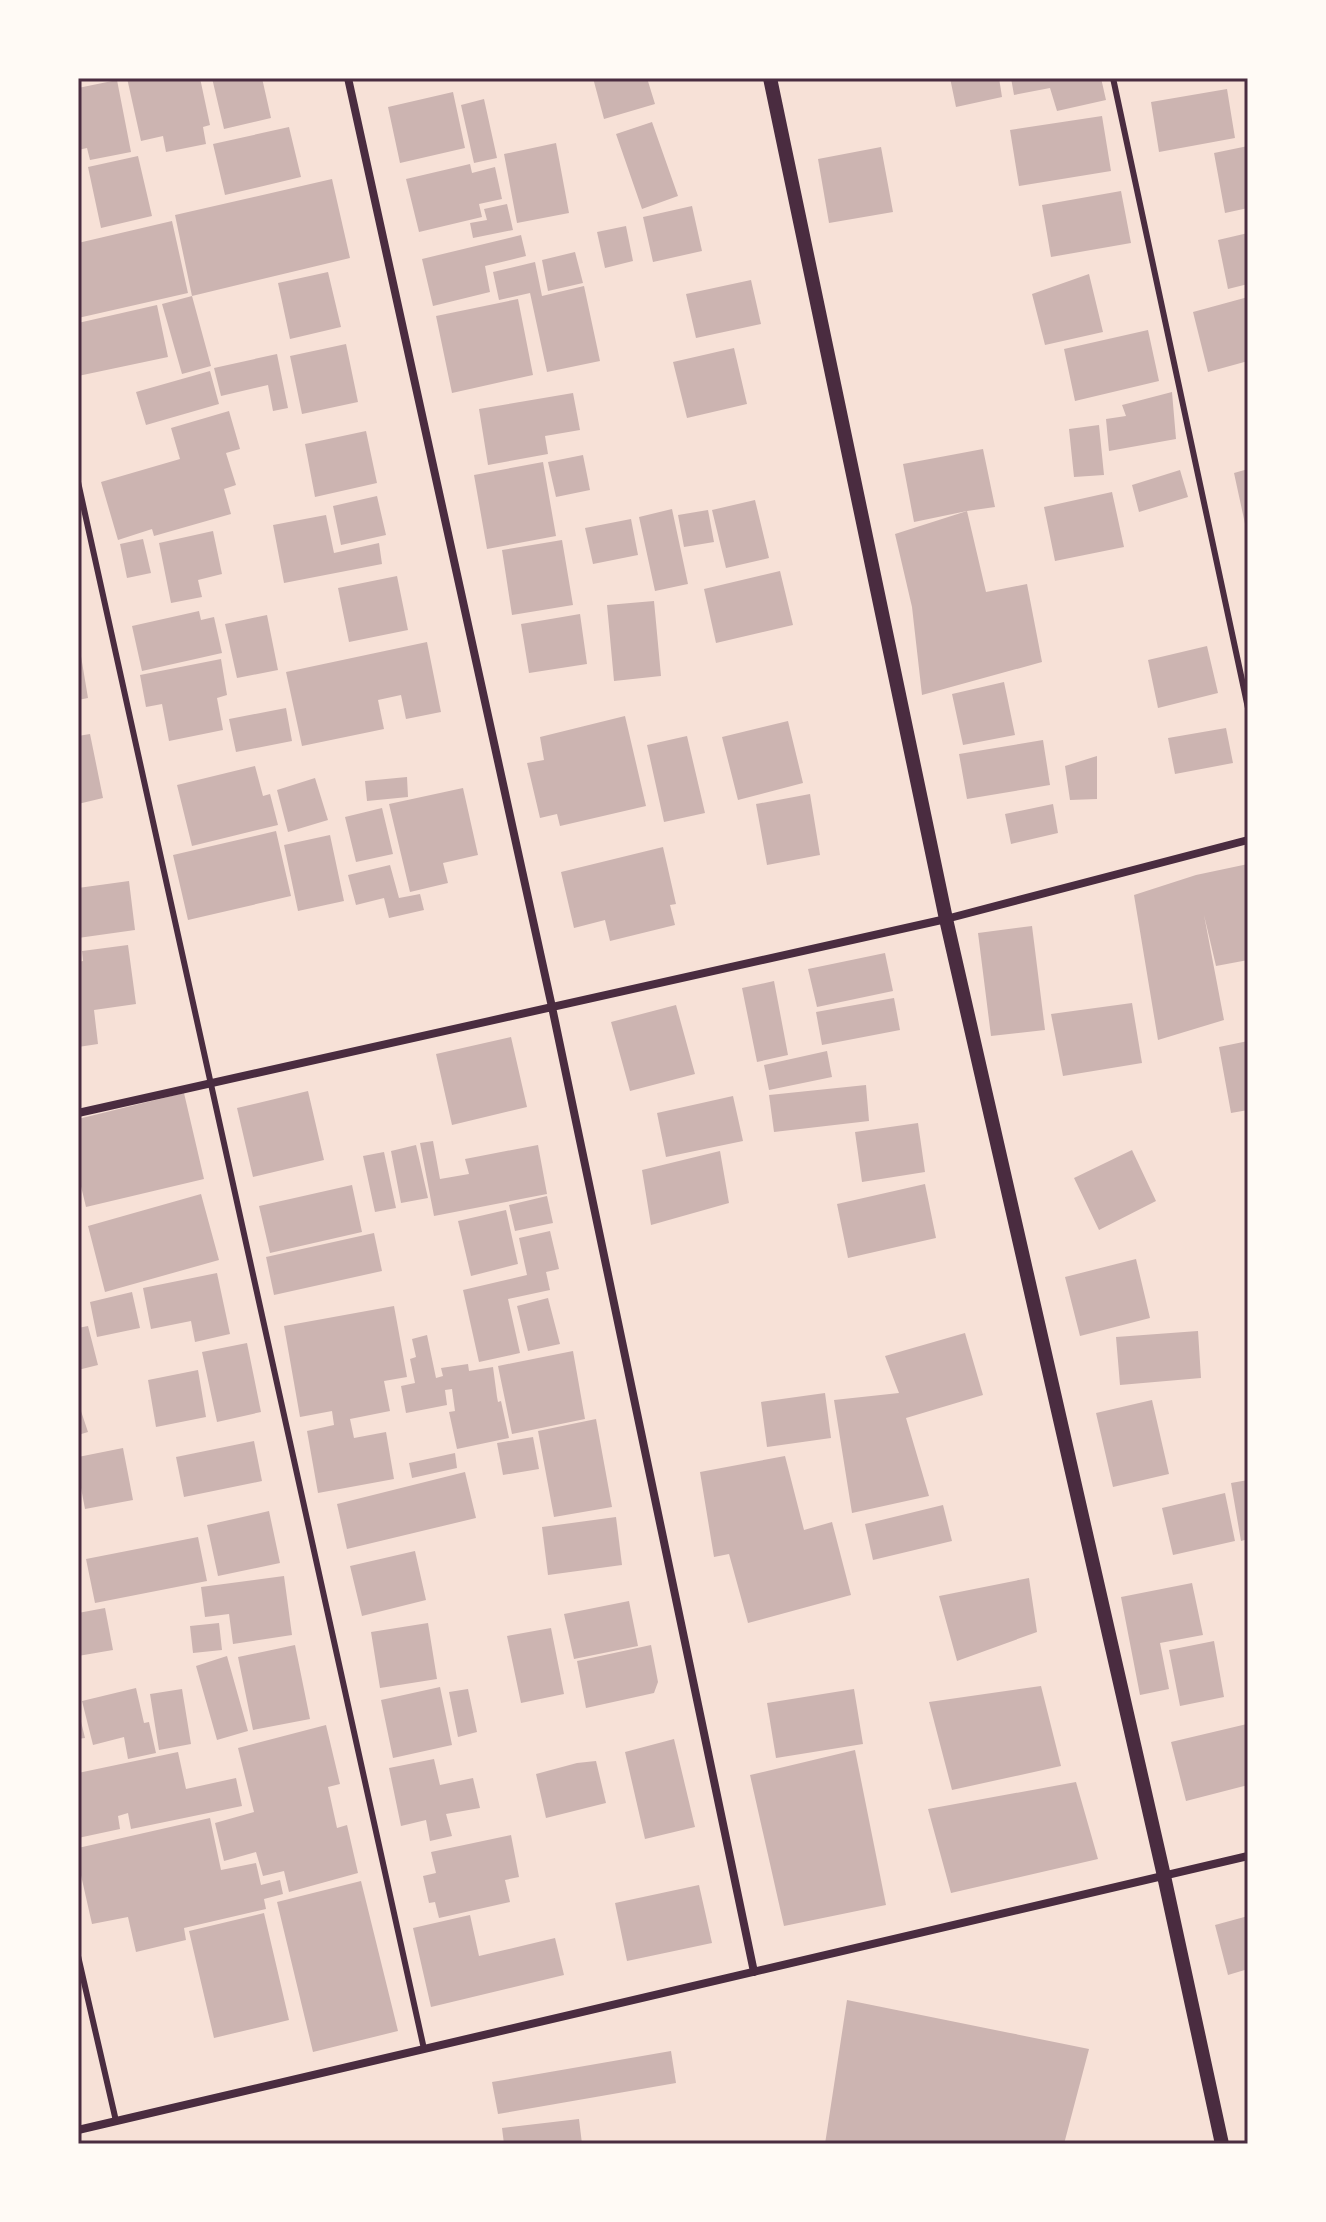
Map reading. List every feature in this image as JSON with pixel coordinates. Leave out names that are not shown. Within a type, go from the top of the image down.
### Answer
[{"type":"street","points":[[348,78],[552,1007],[754,1972]]},
{"type":"street","points":[[770,78],[946,919],[1222,2144]]},
{"type":"street","points":[[78,1113],[946,919],[1248,840]]},
{"type":"street","points":[[78,2130],[1248,1856]]},
{"type":"lane","points":[[1113,78],[1248,708]]},
{"type":"lane","points":[[78,482],[424,2049]]},
{"type":"lane","points":[[78,1956],[116,2121]]},
{"type":"building","points":[[127,78],[200,78],[210,125],[203,127],[206,144],[166,152],[163,136],[141,141]]},
{"type":"building","points":[[212,78],[262,78],[271,118],[224,129]]},
{"type":"building","points":[[593,78],[647,78],[655,104],[604,119]]},
{"type":"building","points":[[950,78],[999,78],[1002,97],[956,107]]},
{"type":"building","points":[[1011,78],[1101,78],[1106,100],[1057,111],[1050,88],[1014,95]]},
{"type":"building","points":[[117,80],[131,152],[90,160],[87,148],[78,150],[78,88]]},
{"type":"building","points":[[1227,89],[1235,138],[1159,152],[1151,102]]},
{"type":"building","points":[[453,92],[465,148],[400,163],[388,107]]},
{"type":"building","points":[[484,99],[497,158],[474,163],[461,105]]},
{"type":"building","points":[[1102,116],[1111,171],[1019,186],[1010,130]]},
{"type":"building","points":[[652,122],[678,196],[642,209],[616,134]]},
{"type":"building","points":[[289,127],[301,177],[225,195],[213,144]]},
{"type":"building","points":[[556,143],[569,213],[517,223],[504,154]]},
{"type":"building","points":[[1248,146],[1248,208],[1225,213],[1214,153]]},
{"type":"building","points":[[881,147],[893,212],[829,223],[818,159]]},
{"type":"building","points":[[138,156],[152,216],[101,228],[88,167]]},
{"type":"building","points":[[470,164],[472,173],[495,167],[502,199],[479,204],[482,217],[419,232],[406,179]]},
{"type":"building","points":[[332,179],[350,258],[192,296],[175,215]]},
{"type":"building","points":[[1121,191],[1131,243],[1051,257],[1042,205]]},
{"type":"building","points":[[507,204],[513,230],[473,238],[470,223],[487,220],[484,209]]},
{"type":"building","points":[[692,206],[702,251],[653,262],[643,217]]},
{"type":"building","points":[[172,221],[188,293],[78,318],[78,243]]},
{"type":"building","points":[[626,226],[633,261],[605,268],[597,232]]},
{"type":"building","points":[[1248,233],[1248,284],[1228,289],[1218,240]]},
{"type":"building","points":[[521,235],[526,256],[485,266],[490,292],[433,306],[422,259]]},
{"type":"building","points":[[575,252],[583,283],[548,291],[542,260]]},
{"type":"building","points":[[535,262],[542,296],[584,286],[600,361],[547,372],[530,293],[499,300],[493,272]]},
{"type":"building","points":[[328,272],[341,327],[290,339],[278,283]]},
{"type":"building","points":[[1089,274],[1103,332],[1045,345],[1032,294]]},
{"type":"building","points":[[751,280],[761,324],[696,338],[686,294]]},
{"type":"building","points":[[192,296],[211,366],[182,374],[162,304]]},
{"type":"building","points":[[1248,297],[1248,361],[1208,372],[1193,312]]},
{"type":"building","points":[[518,299],[533,375],[452,393],[436,316]]},
{"type":"building","points":[[157,305],[168,357],[78,376],[78,323]]},
{"type":"building","points":[[1148,330],[1159,381],[1075,401],[1064,349]]},
{"type":"building","points":[[346,344],[358,402],[302,414],[290,356]]},
{"type":"building","points":[[734,348],[747,404],[687,418],[673,362]]},
{"type":"building","points":[[277,354],[288,408],[273,411],[268,385],[221,396],[214,368]]},
{"type":"building","points":[[210,371],[219,404],[146,425],[136,392]]},
{"type":"building","points":[[1172,392],[1176,439],[1109,451],[1106,419],[1126,416],[1122,405]]},
{"type":"building","points":[[573,393],[580,430],[545,436],[548,454],[488,465],[479,409]]},
{"type":"building","points":[[229,411],[240,449],[226,453],[236,485],[224,489],[231,514],[154,536],[152,529],[118,540],[101,482],[180,459],[171,428]]},
{"type":"building","points":[[1099,425],[1104,475],[1074,477],[1069,429]]},
{"type":"building","points":[[366,431],[377,483],[315,497],[305,444]]},
{"type":"building","points":[[983,449],[995,507],[914,522],[903,464]]},
{"type":"building","points":[[583,455],[590,490],[556,497],[548,462]]},
{"type":"building","points":[[543,462],[556,536],[487,549],[474,475]]},
{"type":"building","points":[[1248,469],[1248,532],[1247,533],[1234,473]]},
{"type":"building","points":[[1180,470],[1188,497],[1139,512],[1132,485]]},
{"type":"building","points":[[1112,492],[1124,547],[1055,561],[1044,507]]},
{"type":"building","points":[[377,496],[386,535],[341,545],[333,506]]},
{"type":"building","points":[[755,500],[769,558],[726,568],[712,510]]},
{"type":"building","points":[[672,509],[688,584],[655,591],[639,517]]},
{"type":"building","points":[[708,510],[714,542],[684,547],[678,515]]},
{"type":"building","points":[[967,511],[986,592],[1027,584],[1042,662],[922,695],[912,607],[895,534]]},
{"type":"building","points":[[326,515],[334,553],[379,543],[382,564],[284,583],[273,525]]},
{"type":"building","points":[[631,519],[638,555],[593,564],[585,528]]},
{"type":"building","points":[[213,531],[222,574],[198,580],[202,597],[171,603],[159,543]]},
{"type":"building","points":[[143,539],[151,573],[127,578],[120,544]]},
{"type":"building","points":[[562,540],[573,605],[512,615],[502,550]]},
{"type":"building","points":[[780,571],[793,625],[716,643],[704,589]]},
{"type":"building","points":[[397,576],[408,630],[349,642],[338,588]]},
{"type":"building","points":[[654,601],[661,676],[614,681],[607,605]]},
{"type":"building","points":[[199,611],[201,620],[214,617],[222,653],[142,671],[132,626]]},
{"type":"building","points":[[580,614],[587,664],[529,673],[521,624]]},
{"type":"building","points":[[267,615],[278,670],[237,678],[225,624]]},
{"type":"building","points":[[427,642],[441,712],[406,719],[401,695],[378,700],[384,729],[302,746],[286,672]]},
{"type":"building","points":[[1207,646],[1218,693],[1158,708],[1148,660]]},
{"type":"building","points":[[78,650],[88,698],[78,700]]},
{"type":"building","points":[[221,659],[227,695],[217,698],[223,730],[169,741],[162,704],[146,707],[140,675]]},
{"type":"building","points":[[1004,682],[1015,735],[963,745],[952,694]]},
{"type":"building","points":[[286,708],[292,741],[236,752],[229,719]]},
{"type":"building","points":[[625,716],[646,806],[560,826],[557,814],[540,818],[527,763],[544,760],[540,737]]},
{"type":"building","points":[[788,721],[803,783],[738,800],[722,737]]},
{"type":"building","points":[[1226,728],[1233,763],[1175,774],[1168,738]]},
{"type":"building","points":[[90,734],[103,798],[78,804],[78,736]]},
{"type":"building","points":[[687,736],[705,813],[664,822],[647,745]]},
{"type":"building","points":[[1043,740],[1050,785],[967,799],[959,754]]},
{"type":"building","points":[[1097,756],[1097,799],[1070,800],[1065,766]]},
{"type":"building","points":[[255,766],[263,796],[270,794],[278,825],[192,846],[177,785]]},
{"type":"building","points":[[407,777],[408,797],[367,801],[365,781]]},
{"type":"building","points":[[315,778],[328,820],[288,832],[277,790]]},
{"type":"building","points":[[463,788],[478,855],[443,863],[448,883],[410,892],[389,804]]},
{"type":"building","points":[[810,794],[820,855],[767,865],[756,804]]},
{"type":"building","points":[[1053,804],[1058,833],[1011,844],[1005,814]]},
{"type":"building","points":[[382,808],[393,854],[356,862],[345,817]]},
{"type":"building","points":[[276,831],[291,896],[188,920],[173,855]]},
{"type":"building","points":[[330,835],[344,901],[298,911],[284,845]]},
{"type":"building","points":[[663,847],[676,904],[670,905],[675,925],[610,941],[605,920],[574,928],[561,872]]},
{"type":"building","points":[[1248,864],[1248,960],[1216,966],[1204,915],[1224,1020],[1158,1040],[1134,895],[1196,875]]},
{"type":"building","points":[[390,865],[399,898],[420,894],[424,910],[389,918],[384,898],[356,905],[348,875]]},
{"type":"building","points":[[129,881],[135,930],[78,938],[78,888]]},
{"type":"building","points":[[1032,926],[1045,1030],[991,1036],[978,933]]},
{"type":"building","points":[[128,945],[136,1004],[94,1010],[98,1044],[78,1047],[78,962],[83,961],[82,951]]},
{"type":"building","points":[[885,953],[893,991],[817,1007],[808,969]]},
{"type":"building","points":[[774,981],[788,1055],[757,1062],[742,988]]},
{"type":"building","points":[[894,998],[900,1030],[822,1045],[816,1012]]},
{"type":"building","points":[[1132,1003],[1142,1063],[1063,1076],[1051,1014]]},
{"type":"building","points":[[676,1005],[695,1074],[630,1091],[611,1022]]},
{"type":"building","points":[[511,1037],[527,1107],[452,1125],[436,1054]]},
{"type":"building","points":[[1248,1041],[1248,1110],[1231,1113],[1219,1047]]},
{"type":"building","points":[[827,1051],[832,1077],[769,1090],[764,1065]]},
{"type":"building","points":[[866,1085],[869,1121],[774,1132],[769,1095]]},
{"type":"building","points":[[308,1091],[324,1160],[253,1177],[237,1108]]},
{"type":"building","points":[[184,1093],[204,1179],[86,1207],[78,1174],[78,1119]]},
{"type":"building","points":[[733,1096],[743,1141],[666,1157],[657,1113]]},
{"type":"building","points":[[918,1123],[925,1172],[862,1182],[855,1132]]},
{"type":"building","points":[[433,1141],[440,1179],[469,1174],[465,1159],[538,1145],[547,1194],[434,1216],[420,1143]]},
{"type":"building","points":[[416,1145],[428,1198],[401,1203],[391,1151]]},
{"type":"building","points":[[1132,1150],[1156,1201],[1099,1230],[1074,1178]]},
{"type":"building","points":[[720,1151],[729,1203],[651,1225],[642,1170]]},
{"type":"building","points":[[384,1152],[396,1208],[375,1212],[363,1156]]},
{"type":"building","points":[[925,1184],[936,1238],[848,1258],[837,1204]]},
{"type":"building","points":[[352,1185],[362,1232],[270,1253],[259,1206]]},
{"type":"building","points":[[201,1194],[219,1260],[105,1292],[88,1226]]},
{"type":"building","points":[[547,1196],[553,1223],[515,1231],[509,1205]]},
{"type":"building","points":[[506,1210],[518,1264],[471,1276],[458,1221]]},
{"type":"building","points":[[550,1231],[559,1269],[546,1272],[550,1290],[508,1299],[520,1353],[479,1362],[463,1290],[527,1275],[519,1238]]},
{"type":"building","points":[[374,1233],[382,1271],[274,1295],[266,1257]]},
{"type":"building","points":[[1136,1259],[1150,1318],[1080,1336],[1065,1277]]},
{"type":"building","points":[[217,1273],[230,1334],[195,1342],[191,1321],[151,1329],[143,1288]]},
{"type":"building","points":[[132,1292],[140,1328],[97,1337],[90,1302]]},
{"type":"building","points":[[548,1298],[560,1344],[528,1351],[517,1306]]},
{"type":"building","points":[[394,1306],[407,1377],[384,1381],[390,1411],[350,1419],[354,1438],[386,1432],[394,1479],[318,1493],[307,1431],[334,1425],[332,1411],[300,1417],[284,1326]]},
{"type":"building","points":[[88,1326],[98,1365],[78,1370],[78,1328]]},
{"type":"building","points":[[1198,1331],[1201,1378],[1120,1385],[1116,1337]]},
{"type":"building","points":[[965,1333],[983,1395],[906,1418],[929,1496],[852,1513],[834,1400],[899,1393],[885,1356]]},
{"type":"building","points":[[427,1335],[436,1378],[443,1376],[441,1368],[468,1364],[469,1371],[493,1367],[498,1402],[501,1401],[509,1438],[457,1449],[449,1412],[455,1411],[452,1389],[445,1390],[447,1405],[406,1413],[401,1386],[415,1383],[410,1359],[416,1357],[412,1339]]},
{"type":"building","points":[[247,1343],[261,1412],[217,1422],[202,1352]]},
{"type":"building","points":[[573,1351],[585,1419],[512,1434],[498,1366]]},
{"type":"building","points":[[198,1370],[206,1417],[156,1427],[148,1380]]},
{"type":"building","points":[[825,1393],[831,1438],[767,1447],[761,1402]]},
{"type":"building","points":[[1152,1400],[1169,1474],[1113,1487],[1096,1413]]},
{"type":"building","points":[[78,1402],[88,1432],[78,1435]]},
{"type":"building","points":[[596,1419],[612,1507],[554,1517],[538,1431]]},
{"type":"building","points":[[533,1437],[539,1469],[503,1475],[497,1443]]},
{"type":"building","points":[[254,1441],[262,1481],[184,1497],[176,1457]]},
{"type":"building","points":[[123,1448],[133,1500],[85,1509],[78,1457]]},
{"type":"building","points":[[455,1453],[457,1468],[412,1478],[409,1463]]},
{"type":"building","points":[[785,1456],[804,1530],[832,1522],[851,1595],[748,1623],[729,1554],[714,1557],[700,1472]]},
{"type":"building","points":[[465,1472],[476,1518],[347,1549],[337,1504]]},
{"type":"building","points":[[1248,1480],[1248,1539],[1241,1541],[1231,1483]]},
{"type":"building","points":[[1225,1493],[1235,1541],[1173,1555],[1162,1508]]},
{"type":"building","points":[[943,1505],[952,1541],[873,1560],[865,1524]]},
{"type":"building","points":[[269,1511],[280,1563],[218,1576],[207,1525]]},
{"type":"building","points":[[616,1517],[622,1565],[548,1575],[542,1527]]},
{"type":"building","points":[[198,1537],[207,1581],[95,1603],[86,1559]]},
{"type":"building","points":[[415,1551],[426,1600],[362,1616],[350,1566]]},
{"type":"building","points":[[284,1576],[292,1635],[233,1644],[229,1614],[205,1617],[201,1587]]},
{"type":"building","points":[[1029,1578],[1037,1632],[957,1661],[939,1596]]},
{"type":"building","points":[[1192,1583],[1203,1635],[1160,1643],[1169,1689],[1140,1695],[1121,1597]]},
{"type":"building","points":[[629,1601],[638,1646],[574,1659],[564,1614]]},
{"type":"building","points":[[105,1608],[113,1650],[78,1656],[78,1613]]},
{"type":"building","points":[[219,1623],[222,1650],[193,1653],[190,1626]]},
{"type":"building","points":[[428,1623],[437,1679],[380,1688],[371,1632]]},
{"type":"building","points":[[551,1628],[564,1694],[521,1703],[507,1636]]},
{"type":"building","points":[[1214,1641],[1224,1697],[1180,1706],[1169,1650]]},
{"type":"building","points":[[295,1645],[310,1719],[253,1730],[238,1657]]},
{"type":"building","points":[[651,1645],[658,1682],[654,1693],[586,1708],[577,1661]]},
{"type":"building","points":[[227,1656],[248,1731],[217,1740],[196,1666]]},
{"type":"building","points":[[1041,1686],[1061,1766],[952,1790],[929,1702]]},
{"type":"building","points":[[440,1687],[452,1745],[393,1758],[381,1700]]},
{"type":"building","points":[[136,1688],[144,1723],[149,1722],[156,1753],[128,1759],[124,1737],[93,1745],[82,1701]]},
{"type":"building","points":[[182,1689],[191,1744],[159,1750],[150,1694]]},
{"type":"building","points":[[468,1689],[477,1732],[458,1737],[449,1692]]},
{"type":"building","points":[[854,1689],[863,1744],[776,1758],[767,1703]]},
{"type":"building","points":[[78,1709],[85,1738],[78,1739]]},
{"type":"building","points":[[1247,1724],[1248,1785],[1186,1801],[1171,1742]]},
{"type":"building","points":[[326,1725],[340,1784],[328,1787],[337,1828],[347,1825],[358,1873],[289,1892],[284,1871],[263,1876],[256,1852],[224,1861],[215,1823],[254,1812],[238,1748]]},
{"type":"building","points":[[674,1739],[695,1827],[645,1839],[625,1752]]},
{"type":"building","points":[[855,1750],[886,1905],[784,1926],[750,1775]]},
{"type":"building","points":[[178,1752],[186,1789],[236,1778],[242,1806],[131,1829],[128,1813],[118,1816],[120,1829],[78,1838],[78,1773]]},
{"type":"building","points":[[434,1759],[440,1785],[473,1778],[480,1808],[446,1814],[452,1836],[430,1841],[426,1820],[401,1826],[389,1768]]},
{"type":"building","points":[[596,1761],[606,1803],[546,1818],[536,1774]]},
{"type":"building","points":[[1076,1782],[1098,1859],[951,1893],[928,1809]]},
{"type":"building","points":[[210,1818],[221,1870],[256,1863],[261,1885],[280,1880],[283,1894],[264,1899],[266,1909],[184,1928],[186,1940],[136,1952],[128,1917],[92,1924],[78,1862],[78,1848]]},
{"type":"building","points":[[511,1835],[519,1877],[505,1880],[510,1902],[439,1918],[435,1902],[429,1903],[423,1876],[436,1873],[431,1852]]},
{"type":"building","points":[[361,1881],[398,2031],[313,2052],[277,1902]]},
{"type":"building","points":[[699,1885],[712,1943],[627,1961],[615,1903]]},
{"type":"building","points":[[264,1913],[289,2020],[214,2038],[189,1931]]},
{"type":"building","points":[[470,1915],[479,1956],[555,1938],[564,1975],[431,2007],[413,1928]]},
{"type":"building","points":[[1248,1916],[1248,1969],[1228,1975],[1215,1925]]},
{"type":"building","points":[[847,2000],[1089,2049],[1064,2144],[825,2144]]},
{"type":"building","points":[[671,2051],[676,2083],[498,2114],[492,2082]]},
{"type":"building","points":[[579,2119],[582,2144],[504,2144],[502,2128]]}]
